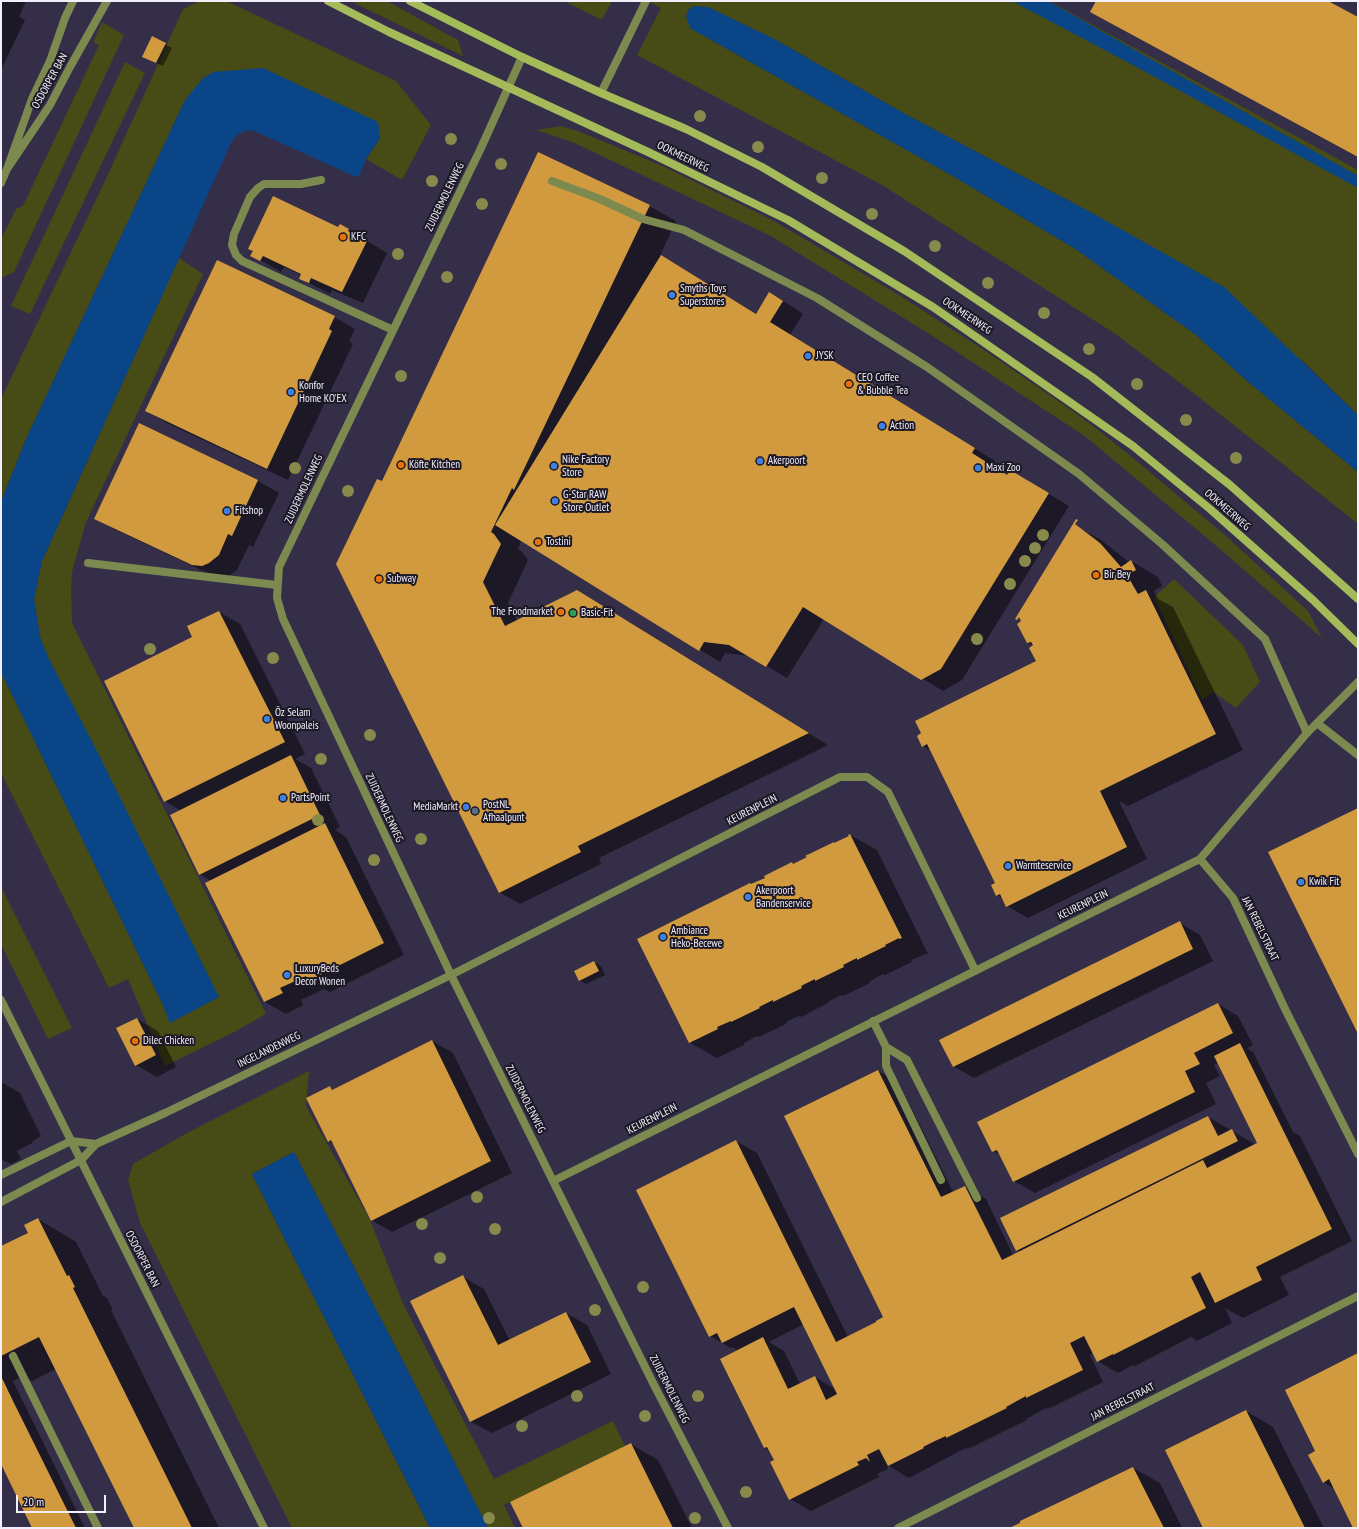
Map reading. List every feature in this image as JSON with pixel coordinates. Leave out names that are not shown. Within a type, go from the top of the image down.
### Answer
[{"type":"main road","name":"OOKMEERWEG","points":[[328,1],[389,32],[648,152],[788,220],[933,307],[1133,446],[1216,514],[1312,600],[1358,644]]},
{"type":"main road","name":"OOKMEERWEG","points":[[410,1],[522,57],[601,93],[686,129],[762,166],[911,256],[1092,377],[1230,485],[1358,599]]},
{"type":"street","name":"OSDORPER BAN","points":[[1,183],[32,98],[50,61],[72,1]]},
{"type":"street","name":"OSDORPER BAN","points":[[7,169],[50,105],[107,1]]},
{"type":"street","points":[[601,93],[646,1]]},
{"type":"street","points":[[510,87],[522,57]]},
{"type":"street","name":"ZUIDERMOLENWEG","points":[[510,87],[279,567],[277,598],[283,619],[451,975],[653,1383],[728,1528]]},
{"type":"street","points":[[321,180],[301,184],[264,184],[258,188],[250,197],[234,234],[232,245],[236,255],[242,261],[393,330]]},
{"type":"street","points":[[552,181],[600,199],[643,219],[684,230],[817,298],[927,367],[1079,474],[1162,544],[1265,639],[1307,733]]},
{"type":"street","points":[[88,564],[277,584]]},
{"type":"street","points":[[1200,859],[1307,733],[1358,682]]},
{"type":"street","points":[[1317,723],[1358,755]]},
{"type":"street","name":"KEURENPLEIN","points":[[451,975],[840,777],[867,777],[888,792],[975,970]]},
{"type":"street","name":"KEURENPLEIN","points":[[553,1181],[1200,859]]},
{"type":"street","name":"JAN REBELSTRAAT","points":[[1200,859],[1233,898],[1286,1010],[1358,1154]]},
{"type":"street","name":"INGELANDENWEG","points":[[1,1202],[80,1160],[96,1144],[451,975]]},
{"type":"street","name":"OSDORPER BAN","points":[[1,1000],[264,1528]]},
{"type":"street","points":[[874,1021],[886,1047],[886,1066],[941,1180]]},
{"type":"street","points":[[886,1047],[907,1060],[977,1198]]},
{"type":"street","name":"INGELANDENWEG","points":[[1,1175],[71,1142],[96,1144]]},
{"type":"street","name":"JAN REBELSTRAAT","points":[[898,1528],[1358,1296]]},
{"type":"street","points":[[13,1356],[98,1528]]},
{"type":"green space","points":[[200,1],[226,1],[396,81],[431,125],[402,180],[366,159],[380,138],[185,100],[26,439],[1,502],[1,399],[104,183],[183,9]]},
{"type":"green space","points":[[350,1],[387,1],[458,40],[463,56]]},
{"type":"green space","points":[[564,1],[612,1],[602,20]]},
{"type":"green space","points":[[647,1],[1049,1],[1358,170],[1358,415],[1304,362],[1092,213],[905,114],[776,40],[724,15],[690,28],[951,175],[1074,248],[1195,334],[1246,380],[1358,472],[1358,524],[1196,395],[1114,333],[882,185],[637,55],[661,8]]},
{"type":"green space","points":[[102,22],[124,35],[14,272],[1,278],[1,239],[16,209],[23,206],[99,45],[93,42]]},
{"type":"green space","points":[[125,62],[145,73],[30,314],[11,306]]},
{"type":"green space","points":[[561,126],[578,131],[665,167],[774,221],[899,295],[987,352],[1080,416],[1126,452],[1226,536],[1308,611],[1322,638],[1220,549],[1086,437],[931,335],[769,235],[572,142],[536,130]]},
{"type":"green space","points":[[179,258],[203,274],[86,522],[72,572],[71,589],[72,623],[266,1014],[234,1032],[165,1066],[128,979],[109,988],[1,773],[1,672],[170,1022],[183,1016],[40,637],[34,599],[42,561]]},
{"type":"green space","points":[[1174,579],[1243,645],[1260,682],[1236,708],[1213,692],[1202,700],[1154,597]]},
{"type":"green space","points":[[1,887],[72,1028],[48,1039],[1,944]]},
{"type":"green space","points":[[309,1071],[306,1106],[370,1220],[404,1306],[494,1479],[613,1421],[625,1446],[504,1505],[515,1528],[488,1528],[294,1152],[252,1174],[430,1528],[292,1528],[140,1223],[128,1180],[133,1164],[187,1133]]},
{"type":"water","points":[[1012,1],[1048,1],[1358,176],[1358,188],[1131,64]]},
{"type":"water","points":[[694,6],[708,7],[776,40],[905,114],[1092,213],[1224,287],[1358,415],[1358,472],[1246,380],[1195,334],[1074,248],[951,175],[690,28],[686,16],[689,9]]},
{"type":"water","points":[[263,68],[378,122],[380,138],[366,159],[359,176],[356,177],[252,130],[240,133],[232,141],[42,561],[34,599],[40,637],[48,657],[97,751],[219,997],[170,1023],[163,1005],[1,672],[1,502],[26,439],[185,100],[203,78],[213,72]]},
{"type":"water","points":[[294,1152],[488,1528],[430,1528],[252,1174]]},
{"type":"building","points":[[1096,1],[1328,1],[1358,17],[1358,157],[1090,12]]},
{"type":"building","points":[[152,36],[166,43],[156,63],[142,57]]},
{"type":"building","points":[[538,152],[650,205],[514,490],[512,488],[491,532],[501,544],[483,582],[505,626],[577,590],[809,733],[578,846],[581,852],[499,893],[336,564],[377,479],[382,481]]},
{"type":"building","points":[[273,196],[338,227],[340,224],[349,229],[348,231],[367,241],[342,292],[311,278],[309,283],[299,279],[301,274],[263,256],[260,261],[250,256],[253,251],[248,249]]},
{"type":"building","name":"Akerpoort","points":[[661,255],[756,314],[769,292],[783,301],[770,322],[975,448],[972,453],[1007,475],[1010,470],[1049,493],[941,669],[921,680],[803,607],[766,667],[729,645],[704,642],[699,651],[495,525]]},
{"type":"building","points":[[217,260],[335,316],[329,329],[332,331],[267,469],[145,411]]},
{"type":"building","points":[[139,423],[258,480],[232,536],[228,534],[219,555],[209,563],[202,566],[192,565],[94,519]]},
{"type":"building","points":[[1076,519],[1078,520],[1075,524],[1100,543],[1121,567],[1131,560],[1136,570],[1127,575],[1138,594],[1146,590],[1216,734],[1100,791],[1127,847],[1006,907],[1000,894],[996,896],[991,885],[995,883],[927,744],[922,747],[917,736],[921,733],[915,721],[1036,661],[1029,648],[1033,645],[1031,642],[1027,643],[1017,624],[1021,621],[1019,617],[1017,620],[1015,619]]},
{"type":"building","points":[[219,611],[285,742],[164,802],[104,681],[192,637],[187,626]]},
{"type":"building","points":[[291,755],[320,815],[199,875],[170,815]]},
{"type":"building","points":[[1358,808],[1358,1034],[1268,852]]},
{"type":"building","points":[[325,823],[384,943],[308,981],[306,976],[280,988],[283,993],[264,1002],[205,883]]},
{"type":"building","points":[[850,834],[902,938],[899,938],[857,960],[857,958],[843,965],[844,967],[815,981],[815,979],[801,986],[802,988],[773,1002],[773,1000],[731,1022],[717,1027],[718,1029],[689,1043],[637,939],[750,883],[751,884],[765,878],[764,876],[792,862],[793,864],[807,857],[805,856],[849,836],[848,835]]},
{"type":"building","points":[[1180,921],[1193,949],[953,1067],[939,1040]]},
{"type":"building","points":[[594,961],[599,971],[579,981],[574,971]]},
{"type":"building","points":[[1218,1003],[1233,1033],[1194,1053],[1200,1064],[1185,1071],[1195,1092],[1013,1182],[997,1150],[992,1152],[977,1122]]},
{"type":"building","points":[[137,1018],[156,1055],[135,1066],[116,1028]]},
{"type":"building","points":[[432,1040],[491,1161],[371,1221],[331,1140],[328,1142],[306,1098],[330,1086],[332,1090]]},
{"type":"building","points":[[1240,1043],[1332,1229],[1256,1267],[1262,1280],[1215,1303],[1200,1272],[1191,1277],[1206,1308],[1097,1362],[1084,1336],[1070,1343],[1083,1370],[1026,1398],[1026,1396],[1006,1407],[1007,1408],[946,1438],[946,1436],[935,1441],[888,1466],[879,1449],[867,1455],[870,1462],[866,1458],[857,1462],[859,1465],[789,1500],[770,1462],[774,1460],[767,1447],[764,1448],[720,1359],[763,1337],[788,1389],[815,1376],[826,1400],[837,1394],[794,1307],[722,1343],[717,1333],[709,1337],[636,1190],[736,1140],[836,1342],[883,1317],[784,1116],[878,1070],[941,1197],[965,1186],[1002,1260],[1203,1160],[1207,1168],[1257,1143],[1214,1056]]},
{"type":"building","points":[[1208,1116],[1218,1136],[1232,1129],[1238,1141],[1016,1251],[1000,1218]]},
{"type":"building","points":[[38,1218],[67,1276],[69,1275],[75,1287],[73,1288],[192,1528],[134,1528],[39,1337],[1,1356],[1,1246],[28,1233],[24,1225]]},
{"type":"building","points":[[463,1275],[498,1345],[566,1312],[591,1362],[470,1422],[410,1301]]},
{"type":"building","points":[[1358,1353],[1358,1528],[1353,1528],[1329,1479],[1323,1483],[1308,1455],[1315,1451],[1285,1390]]},
{"type":"building","points":[[1,1376],[76,1528],[32,1528],[2,1466]]},
{"type":"building","points":[[1246,1410],[1305,1528],[1203,1528],[1165,1450]]},
{"type":"building","points":[[631,1443],[673,1528],[523,1528],[510,1502]]},
{"type":"building","points":[[1133,1467],[1164,1528],[1009,1528],[1020,1523],[1020,1521]]},
{"type":"place","name":"KFC","points":[[343,237]]},
{"type":"place","name":"Smyths Toys Superstores","points":[[672,295]]},
{"type":"place","name":"JYSK","points":[[808,356]]},
{"type":"place","name":"CEO Coffee & Bubble Tea","points":[[849,384]]},
{"type":"place","name":"Konfor Home KO'EX","points":[[291,392]]},
{"type":"place","name":"Action","points":[[882,426]]},
{"type":"place","name":"Akerpoort","points":[[760,461]]},
{"type":"place","name":"Köfte Kitchen","points":[[401,465]]},
{"type":"place","name":"Nike Factory Store","points":[[554,466]]},
{"type":"place","name":"Maxi Zoo","points":[[978,468]]},
{"type":"place","name":"G-Star RAW Store Outlet","points":[[555,501]]},
{"type":"place","name":"Fitshop","points":[[227,511]]},
{"type":"place","name":"Tostini","points":[[538,542]]},
{"type":"place","name":"Bir Bey","points":[[1096,575]]},
{"type":"place","name":"Subway","points":[[379,579]]},
{"type":"place","name":"The Foodmarket","points":[[561,612]]},
{"type":"place","name":"Basic-Fit","points":[[573,613]]},
{"type":"place","name":"Öz Selam Woonpaleis","points":[[267,719]]},
{"type":"place","name":"PartsPoint","points":[[283,798]]},
{"type":"place","name":"MediaMarkt","points":[[466,807]]},
{"type":"place","name":"PostNL Afhaalpunt","points":[[475,811]]},
{"type":"place","name":"Warmteservice","points":[[1008,866]]},
{"type":"place","name":"Kwik Fit","points":[[1301,882]]},
{"type":"place","name":"Akerpoort Bandenservice","points":[[748,897]]},
{"type":"place","name":"Ambiance Heko-Becewe","points":[[663,937]]},
{"type":"place","name":"LuxuryBeds Decor Wonen","points":[[287,975]]},
{"type":"place","name":"Dilec Chicken","points":[[135,1041]]}]
